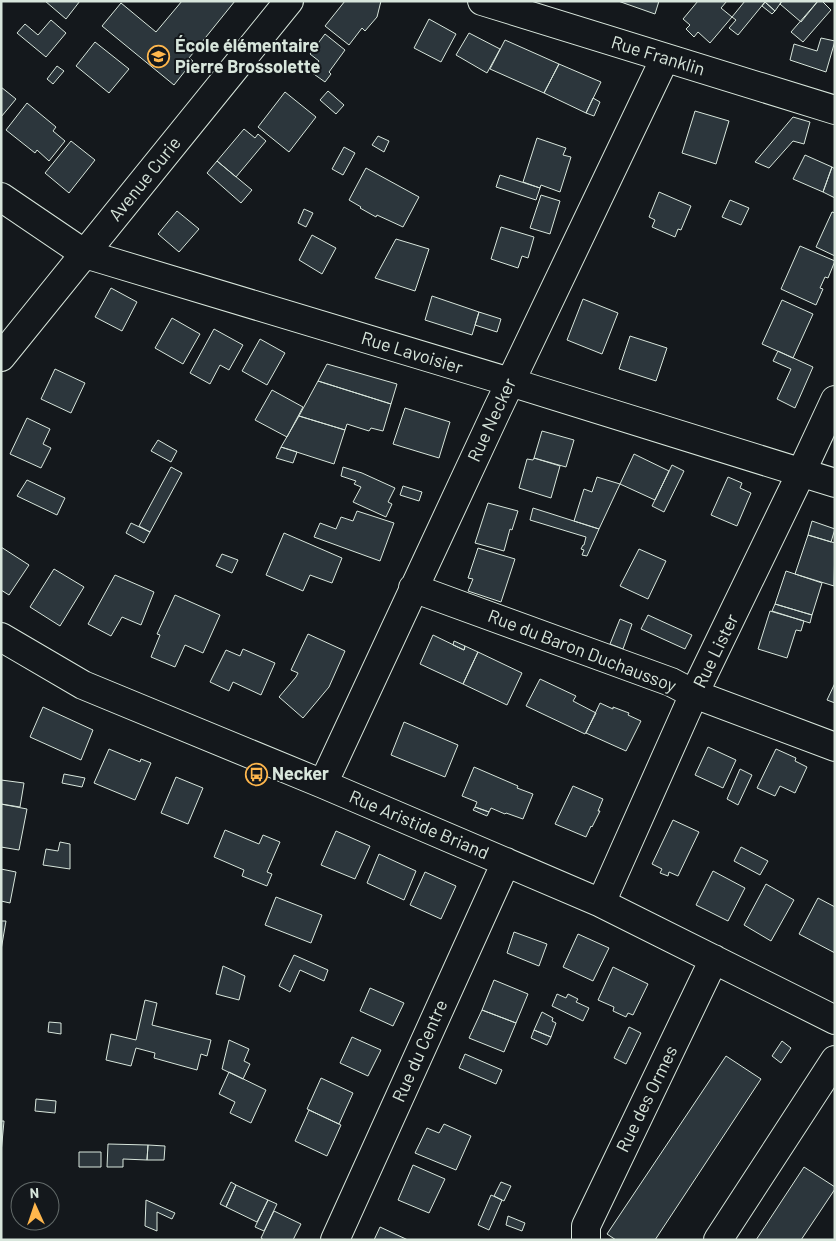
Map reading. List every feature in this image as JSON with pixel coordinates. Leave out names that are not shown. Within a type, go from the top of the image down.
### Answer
[{"type":"street","name":"Avenue Curie","points":[[1,357],[289,1]]},
{"type":"street","name":"Rue Franklin","points":[[482,1],[835,110]]},
{"type":"street","name":"Rue Necker","points":[[322,784],[510,382],[665,58]]},
{"type":"street","name":"Rue Lavoisier","points":[[1,198],[85,254],[510,382],[835,483]]},
{"type":"street","name":"Rue Lister","points":[[601,903],[694,694],[835,400]]},
{"type":"street","name":"Rue du Baron Duchaussoy","points":[[413,588],[671,682],[694,694],[835,747]]},
{"type":"street","name":"Rue Aristide Briand","points":[[1,637],[83,684],[601,903],[835,1020]]},
{"type":"street","name":"Rue du Centre","points":[[335,1240],[506,862]]},
{"type":"street","name":"Rue des Ormes","points":[[586,1240],[586,1226],[714,959]]},
{"type":"street","points":[[718,1240],[835,1060]]},
{"type":"building","points":[[45,1],[80,1],[66,19]]},
{"type":"building","points":[[182,1],[235,1],[189,58],[193,61],[174,85],[102,26],[121,3],[156,32]]},
{"type":"building","points":[[345,1],[381,1],[377,17],[365,31],[362,28],[349,45],[325,26]]},
{"type":"building","points":[[618,1],[659,1],[655,14]]},
{"type":"building","points":[[698,1],[727,1],[721,8],[732,17],[710,43],[698,32],[694,37],[686,29],[690,25],[683,19]]},
{"type":"building","points":[[745,1],[782,1],[775,11],[765,2],[738,35],[729,28],[736,20],[732,17]]},
{"type":"building","points":[[782,1],[818,1],[801,22],[780,4]]},
{"type":"building","points":[[818,1],[822,1],[831,10],[803,42],[791,32]]},
{"type":"building","points":[[765,2],[775,11],[772,14],[762,6]]},
{"type":"building","points":[[429,19],[456,34],[441,62],[414,48]]},
{"type":"building","points":[[51,20],[66,33],[46,57],[17,33],[25,24],[38,35]]},
{"type":"building","points":[[469,33],[500,49],[487,73],[456,55]]},
{"type":"building","points":[[325,34],[345,50],[329,72],[331,74],[325,82],[311,72],[319,61],[310,54]]},
{"type":"building","points":[[821,38],[835,41],[826,72],[790,60],[794,44],[817,51]]},
{"type":"building","points":[[505,40],[559,64],[544,93],[490,69]]},
{"type":"building","points":[[95,42],[129,69],[109,93],[76,66]]},
{"type":"building","points":[[559,64],[601,82],[586,113],[544,93]]},
{"type":"building","points":[[57,66],[64,71],[53,84],[47,79]]},
{"type":"building","points":[[1,87],[16,99],[1,117]]},
{"type":"building","points":[[328,91],[344,105],[336,114],[320,100]]},
{"type":"building","points":[[285,92],[316,117],[289,152],[258,127]]},
{"type":"building","points":[[593,98],[600,102],[594,116],[586,113]]},
{"type":"building","points":[[27,103],[56,127],[53,131],[65,141],[49,161],[37,150],[35,153],[6,130]]},
{"type":"building","points":[[695,111],[729,121],[716,164],[682,153]]},
{"type":"building","points":[[793,117],[810,122],[804,144],[793,141],[769,168],[755,162]]},
{"type":"building","points":[[244,129],[255,138],[258,134],[266,141],[236,177],[217,161]]},
{"type":"building","points":[[378,136],[389,141],[384,152],[372,145]]},
{"type":"building","points":[[537,138],[566,148],[563,155],[571,157],[560,192],[541,185],[540,188],[523,182]]},
{"type":"building","points":[[71,141],[95,160],[69,193],[45,173]]},
{"type":"building","points":[[344,147],[355,153],[343,175],[332,169]]},
{"type":"building","points":[[805,155],[832,167],[823,192],[793,179]]},
{"type":"building","points":[[217,161],[252,190],[241,203],[207,173]]},
{"type":"building","points":[[832,167],[835,169],[835,198],[823,192]]},
{"type":"building","points":[[366,168],[419,197],[403,227],[377,215],[376,217],[349,200]]},
{"type":"building","points":[[500,175],[540,188],[536,200],[496,187]]},
{"type":"building","points":[[659,192],[691,206],[681,230],[678,229],[675,237],[652,227],[655,220],[649,217]]},
{"type":"building","points":[[541,195],[560,201],[550,234],[530,228]]},
{"type":"building","points":[[730,200],[749,208],[741,225],[722,217]]},
{"type":"building","points":[[304,209],[313,213],[306,227],[298,223]]},
{"type":"building","points":[[177,211],[199,229],[179,252],[158,234]]},
{"type":"building","points":[[832,212],[835,213],[835,256],[816,247]]},
{"type":"building","points":[[501,227],[534,237],[528,258],[522,256],[518,268],[491,259]]},
{"type":"building","points":[[312,235],[336,248],[322,274],[299,260]]},
{"type":"building","points":[[396,239],[429,249],[415,291],[375,278]]},
{"type":"building","points":[[800,246],[835,261],[828,278],[825,277],[820,288],[823,289],[816,305],[781,289]]},
{"type":"building","points":[[111,288],[137,302],[122,331],[95,317]]},
{"type":"building","points":[[432,296],[479,312],[472,335],[425,320]]},
{"type":"building","points":[[583,299],[618,313],[602,354],[567,340]]},
{"type":"building","points":[[782,300],[813,314],[793,358],[762,344]]},
{"type":"building","points":[[479,312],[501,319],[497,332],[475,325]]},
{"type":"building","points":[[172,318],[200,334],[183,364],[155,348]]},
{"type":"building","points":[[214,329],[243,345],[229,370],[220,365],[210,384],[190,373]]},
{"type":"building","points":[[630,336],[667,348],[656,381],[619,369]]},
{"type":"building","points":[[260,339],[285,353],[267,385],[242,371]]},
{"type":"building","points":[[778,351],[813,367],[795,408],[777,399],[791,369],[773,361]]},
{"type":"building","points":[[327,364],[397,384],[391,404],[318,381]]},
{"type":"building","points":[[55,369],[85,383],[71,413],[41,399]]},
{"type":"building","points":[[318,381],[391,404],[383,431],[371,428],[369,431],[347,424],[345,430],[299,416]]},
{"type":"building","points":[[272,390],[303,407],[287,437],[255,420]]},
{"type":"building","points":[[405,408],[450,422],[439,458],[393,444]]},
{"type":"building","points":[[299,416],[345,430],[334,464],[281,447]]},
{"type":"building","points":[[27,418],[50,429],[43,444],[51,448],[41,468],[10,454]]},
{"type":"building","points":[[542,431],[574,440],[566,467],[534,458]]},
{"type":"building","points":[[158,440],[177,451],[171,462],[151,451]]},
{"type":"building","points":[[281,447],[297,452],[293,463],[276,458]]},
{"type":"building","points":[[634,454],[669,471],[655,500],[620,484]]},
{"type":"building","points":[[534,458],[560,466],[551,498],[519,488],[527,459],[533,460]]},
{"type":"building","points":[[672,465],[684,471],[664,512],[652,506]]},
{"type":"building","points":[[171,467],[182,473],[150,532],[139,526]]},
{"type":"building","points":[[343,467],[362,473],[395,488],[388,502],[392,504],[386,517],[353,502],[361,487],[354,484],[356,481],[341,476]]},
{"type":"building","points":[[597,477],[620,484],[599,529],[574,521],[584,489],[592,492]]},
{"type":"building","points":[[728,477],[742,483],[740,488],[751,493],[737,526],[711,515]]},
{"type":"building","points":[[27,480],[65,498],[57,515],[17,496]]},
{"type":"building","points":[[403,486],[422,492],[419,501],[400,495]]},
{"type":"building","points":[[488,503],[518,511],[512,530],[510,529],[504,551],[475,543]]},
{"type":"building","points":[[533,508],[599,529],[587,556],[582,555],[584,550],[581,549],[586,537],[530,520]]},
{"type":"building","points":[[357,511],[394,523],[380,561],[314,537],[320,523],[336,529],[341,517],[353,521]]},
{"type":"building","points":[[812,521],[835,529],[831,542],[808,535]]},
{"type":"building","points":[[131,523],[150,532],[144,543],[126,533]]},
{"type":"building","points":[[284,533],[342,558],[332,583],[310,575],[303,591],[266,575]]},
{"type":"building","points":[[808,535],[835,543],[834,586],[795,574]]},
{"type":"building","points":[[1,547],[29,565],[9,595],[1,590]]},
{"type":"building","points":[[478,548],[515,559],[501,602],[468,591],[473,579],[468,578]]},
{"type":"building","points":[[639,549],[666,561],[648,599],[620,586]]},
{"type":"building","points":[[222,554],[238,560],[232,573],[216,566]]},
{"type":"building","points":[[54,569],[84,587],[60,626],[30,607]]},
{"type":"building","points":[[786,571],[822,583],[812,615],[775,604]]},
{"type":"building","points":[[115,575],[154,592],[141,625],[122,617],[111,636],[88,624]]},
{"type":"building","points":[[175,595],[220,615],[203,653],[185,645],[175,667],[151,657],[160,635],[157,634]]},
{"type":"building","points":[[775,604],[812,615],[810,623],[772,611]]},
{"type":"building","points":[[770,611],[804,621],[801,631],[796,630],[787,658],[758,649]]},
{"type":"building","points":[[648,615],[692,635],[685,649],[641,629]]},
{"type":"building","points":[[620,619],[632,624],[623,649],[610,644]]},
{"type":"building","points":[[308,634],[345,651],[329,687],[303,718],[279,697],[298,673],[291,670]]},
{"type":"building","points":[[433,635],[464,650],[465,646],[478,652],[463,684],[420,664]]},
{"type":"building","points":[[454,641],[465,646],[464,650],[453,645]]},
{"type":"building","points":[[243,649],[275,663],[261,695],[233,682],[229,691],[210,682],[226,650],[240,656]]},
{"type":"building","points":[[478,652],[522,673],[507,705],[463,684]]},
{"type":"building","points":[[540,679],[576,696],[573,701],[596,713],[585,734],[526,706]]},
{"type":"building","points":[[835,683],[835,703],[827,700]]},
{"type":"building","points":[[600,703],[629,713],[628,715],[641,721],[626,751],[586,733]]},
{"type":"building","points":[[43,707],[93,730],[81,760],[30,737]]},
{"type":"building","points":[[404,722],[458,745],[445,777],[391,755]]},
{"type":"building","points":[[708,747],[736,760],[723,788],[695,775]]},
{"type":"building","points":[[109,749],[140,762],[141,759],[151,763],[135,800],[94,783]]},
{"type":"building","points":[[776,749],[796,758],[795,761],[807,767],[795,793],[780,786],[775,796],[757,788]]},
{"type":"building","points":[[474,767],[533,794],[523,819],[491,808],[489,812],[475,807],[477,802],[462,796]]},
{"type":"building","points":[[740,769],[752,775],[738,805],[727,799]]},
{"type":"building","points":[[64,774],[85,778],[82,787],[62,783]]},
{"type":"building","points":[[176,777],[203,788],[188,824],[161,813]]},
{"type":"building","points":[[1,780],[24,783],[20,807],[1,804]]},
{"type":"building","points":[[573,786],[603,799],[598,811],[600,811],[586,837],[555,824]]},
{"type":"building","points":[[1,804],[27,809],[19,850],[1,847]]},
{"type":"building","points":[[475,807],[489,812],[487,816],[473,810]]},
{"type":"building","points":[[673,820],[699,832],[678,876],[669,872],[668,876],[660,873],[662,869],[652,864]]},
{"type":"building","points":[[225,830],[259,844],[263,835],[280,842],[267,872],[272,874],[267,886],[242,876],[244,870],[214,857]]},
{"type":"building","points":[[336,831],[370,846],[355,879],[321,865]]},
{"type":"building","points":[[60,842],[70,844],[70,869],[43,865],[46,849],[58,851]]},
{"type":"building","points":[[741,847],[768,861],[760,875],[734,861]]},
{"type":"building","points":[[379,854],[416,871],[404,900],[367,883]]},
{"type":"building","points":[[1,869],[16,872],[10,903],[1,901]]},
{"type":"building","points":[[713,871],[745,888],[728,921],[696,905]]},
{"type":"building","points":[[425,872],[456,886],[441,919],[410,905]]},
{"type":"building","points":[[766,884],[794,900],[771,941],[744,925]]},
{"type":"building","points":[[276,897],[322,915],[311,943],[265,925]]},
{"type":"building","points":[[818,898],[835,907],[835,953],[799,934]]},
{"type":"building","points":[[1,921],[6,921],[1,950]]},
{"type":"building","points":[[514,932],[547,944],[539,966],[507,953]]},
{"type":"building","points":[[578,934],[609,948],[593,981],[563,967]]},
{"type":"building","points":[[294,955],[328,970],[324,981],[300,970],[290,992],[279,986]]},
{"type":"building","points":[[223,966],[245,976],[239,1000],[216,994]]},
{"type":"building","points":[[613,967],[648,984],[633,1015],[628,1013],[626,1017],[613,1011],[614,1007],[598,1000]]},
{"type":"building","points":[[494,980],[528,994],[516,1023],[482,1010]]},
{"type":"building","points":[[370,988],[404,1003],[393,1026],[360,1011]]},
{"type":"building","points":[[557,994],[566,998],[568,994],[578,999],[576,1002],[589,1008],[583,1021],[552,1006]]},
{"type":"building","points":[[145,1000],[157,1003],[152,1025],[211,1040],[207,1056],[201,1054],[197,1070],[154,1058],[155,1053],[136,1048],[131,1066],[106,1060],[111,1034],[136,1040]]},
{"type":"building","points":[[482,1010],[516,1023],[504,1052],[469,1038]]},
{"type":"building","points":[[542,1012],[553,1018],[552,1021],[556,1023],[551,1037],[534,1030]]},
{"type":"building","points":[[49,1022],[61,1023],[61,1034],[48,1032]]},
{"type":"building","points":[[629,1027],[641,1033],[626,1064],[614,1058]]},
{"type":"building","points":[[534,1030],[551,1037],[547,1045],[531,1038]]},
{"type":"building","points":[[352,1037],[381,1050],[368,1076],[340,1063]]},
{"type":"building","points":[[229,1040],[249,1049],[244,1061],[250,1064],[243,1079],[222,1069]]},
{"type":"building","points":[[782,1041],[791,1048],[781,1063],[772,1056]]},
{"type":"building","points":[[465,1054],[502,1070],[496,1084],[459,1068]]},
{"type":"building","points":[[726,1056],[761,1079],[655,1240],[616,1240],[607,1234]]},
{"type":"building","points":[[229,1072],[266,1090],[251,1123],[230,1113],[235,1102],[219,1094]]},
{"type":"building","points":[[321,1078],[353,1093],[339,1124],[307,1109]]},
{"type":"building","points":[[36,1099],[56,1101],[55,1113],[35,1111]]},
{"type":"building","points":[[309,1110],[341,1125],[327,1156],[295,1141]]},
{"type":"building","points":[[1,1121],[4,1121],[1,1153]]},
{"type":"building","points":[[444,1124],[471,1136],[456,1170],[415,1153],[427,1128],[439,1133]]},
{"type":"building","points":[[108,1144],[148,1145],[147,1160],[123,1159],[123,1167],[107,1167]]},
{"type":"building","points":[[148,1145],[165,1146],[164,1160],[147,1160]]},
{"type":"building","points":[[79,1152],[101,1152],[101,1167],[79,1167]]},
{"type":"building","points":[[413,1165],[445,1179],[429,1213],[398,1200]]},
{"type":"building","points":[[804,1167],[835,1187],[835,1189],[801,1240],[756,1240]]},
{"type":"building","points":[[231,1182],[236,1185],[226,1207],[220,1204]]},
{"type":"building","points":[[501,1182],[511,1186],[504,1201],[494,1196]]},
{"type":"building","points":[[236,1185],[268,1200],[257,1222],[226,1207]]},
{"type":"building","points":[[491,1195],[502,1200],[489,1230],[478,1225]]},
{"type":"building","points":[[146,1200],[175,1213],[172,1219],[157,1212],[157,1231],[145,1226]]},
{"type":"building","points":[[268,1200],[277,1204],[264,1231],[255,1227]]},
{"type":"building","points":[[274,1211],[301,1224],[293,1240],[264,1240],[261,1238]]},
{"type":"building","points":[[508,1216],[525,1223],[522,1231],[506,1225]]},
{"type":"building","points":[[380,1227],[408,1240],[374,1240]]},
{"type":"place","name":"École élémentaire Pierre Brossolette","points":[[159,56]]},
{"type":"place","name":"Necker","points":[[256,774]]}]
